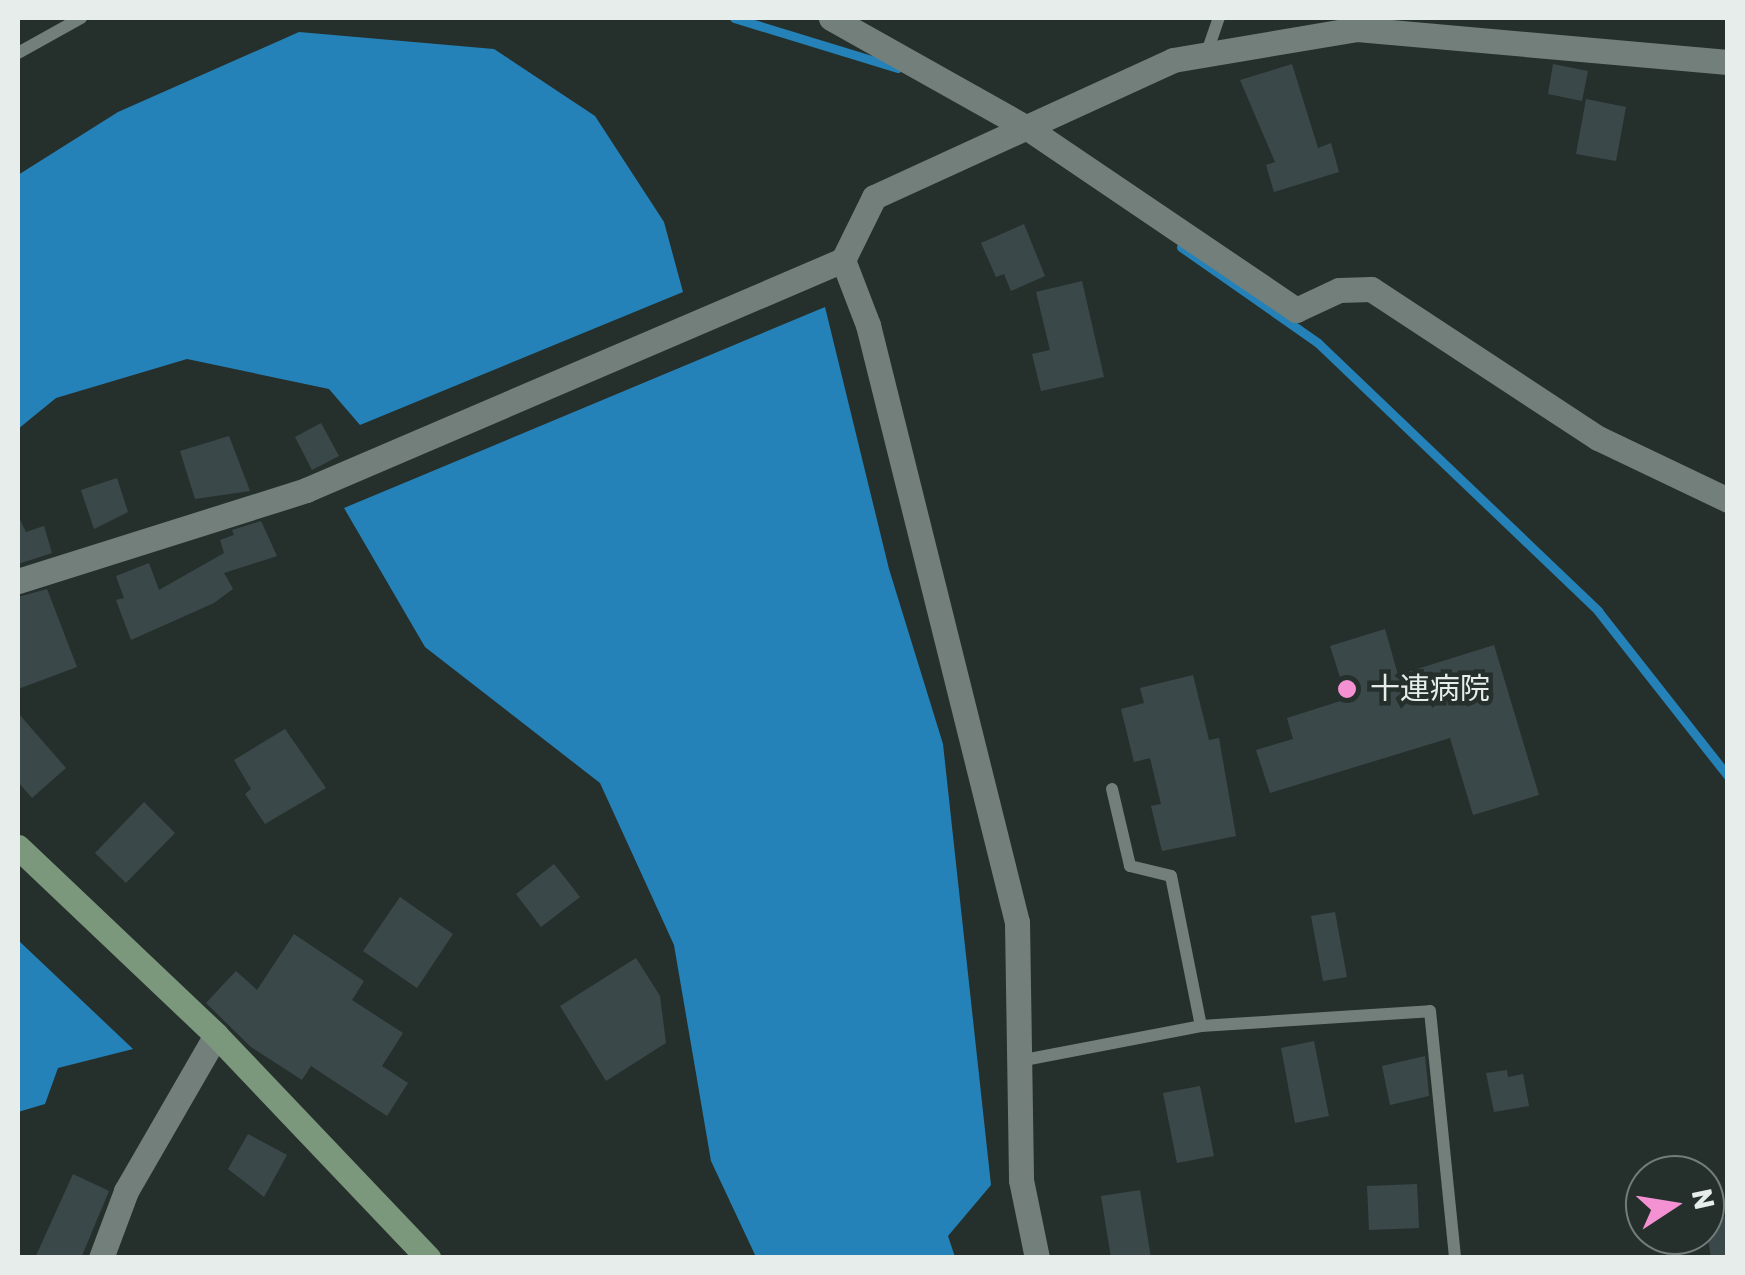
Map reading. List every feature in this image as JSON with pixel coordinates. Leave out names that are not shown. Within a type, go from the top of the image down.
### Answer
[{"type":"street","points":[[831,18],[1029,129],[1296,310],[1339,290],[1371,290],[1598,438],[1728,500]]},
{"type":"street","points":[[18,581],[306,490],[843,260],[874,197],[1173,60],[1358,23],[1728,62]]},
{"type":"street","points":[[843,260],[868,325],[1017,922],[1022,1180],[1037,1258]]},
{"type":"street","points":[[18,847],[216,1034],[428,1258]]},
{"type":"street","points":[[101,1258],[126,1191],[216,1034]]},
{"type":"lane","points":[[18,54],[81,18]]},
{"type":"lane","points":[[1206,55],[1219,18]]},
{"type":"lane","points":[[1112,788],[1130,866],[1171,876],[1201,1026]]},
{"type":"lane","points":[[1020,1061],[1201,1026],[1430,1011],[1454,1258]]},
{"type":"water","points":[[299,32],[494,49],[595,116],[664,222],[683,292],[360,425],[329,389],[187,359],[56,398],[18,429],[18,175],[118,112]]},
{"type":"water","points":[[825,307],[889,569],[943,744],[991,1185],[948,1236],[955,1257],[756,1257],[711,1161],[674,945],[600,783],[425,647],[344,508]]},
{"type":"water","points":[[18,940],[133,1049],[58,1068],[45,1104],[18,1112]]},
{"type":"building","points":[[1292,64],[1318,148],[1331,143],[1339,172],[1274,192],[1266,165],[1275,162],[1240,80]]},
{"type":"building","points":[[1553,64],[1588,71],[1582,101],[1548,94]]},
{"type":"building","points":[[1586,99],[1626,107],[1616,161],[1576,154]]},
{"type":"building","points":[[1024,224],[1045,276],[1011,291],[1004,274],[996,277],[981,243]]},
{"type":"building","points":[[1082,281],[1104,377],[1041,391],[1032,354],[1050,350],[1036,292]]},
{"type":"building","points":[[321,423],[339,456],[312,470],[295,437]]},
{"type":"building","points":[[229,436],[250,491],[195,499],[180,451]]},
{"type":"building","points":[[117,478],[128,512],[94,529],[81,490]]},
{"type":"building","points":[[18,516],[26,532],[44,526],[52,553],[18,564]]},
{"type":"building","points":[[261,521],[277,556],[224,573],[233,589],[214,603],[131,640],[116,600],[124,598],[116,576],[149,563],[159,590],[224,553],[220,540],[234,535],[232,530]]},
{"type":"building","points":[[47,589],[77,667],[18,689],[18,597]]},
{"type":"building","points":[[1385,629],[1398,675],[1494,645],[1539,795],[1473,815],[1450,738],[1270,793],[1256,750],[1293,739],[1287,718],[1347,699],[1330,646]]},
{"type":"building","points":[[1193,675],[1209,740],[1219,738],[1236,836],[1162,851],[1151,806],[1161,804],[1150,758],[1134,762],[1121,709],[1144,703],[1140,688]]},
{"type":"building","points":[[18,713],[66,768],[32,798],[18,782]]},
{"type":"building","points":[[285,729],[326,788],[265,824],[245,794],[251,789],[234,760]]},
{"type":"building","points":[[144,802],[175,833],[126,883],[95,853]]},
{"type":"building","points":[[554,864],[580,897],[541,927],[516,894]]},
{"type":"building","points":[[400,897],[453,934],[417,988],[363,951]]},
{"type":"building","points":[[1335,912],[1347,977],[1323,981],[1311,916]]},
{"type":"building","points":[[294,934],[364,981],[352,1000],[403,1033],[382,1066],[408,1083],[387,1116],[311,1066],[302,1080],[251,1047],[206,1003],[236,971],[257,990]]},
{"type":"building","points":[[636,958],[660,996],[666,1043],[606,1081],[560,1006]]},
{"type":"building","points":[[1314,1041],[1329,1116],[1295,1123],[1281,1048]]},
{"type":"building","points":[[1425,1056],[1429,1096],[1390,1105],[1382,1066]]},
{"type":"building","points":[[1507,1070],[1508,1077],[1523,1074],[1529,1106],[1494,1112],[1486,1073]]},
{"type":"building","points":[[1200,1086],[1214,1156],[1177,1163],[1163,1093]]},
{"type":"building","points":[[248,1134],[287,1155],[264,1197],[228,1169]]},
{"type":"building","points":[[73,1174],[109,1191],[81,1258],[35,1258]]},
{"type":"building","points":[[1417,1184],[1419,1228],[1369,1230],[1367,1186]]},
{"type":"building","points":[[1140,1190],[1151,1258],[1111,1258],[1101,1196]]},
{"type":"building","points":[[1728,1216],[1728,1258],[1711,1258],[1711,1255],[1725,1255]]},
{"type":"waterway","points":[[734,18],[898,68]]},
{"type":"waterway","points":[[1181,247],[1318,343],[1598,611],[1728,776]]},
{"type":"place","name":"十連病院","points":[[1347,689]]}]
